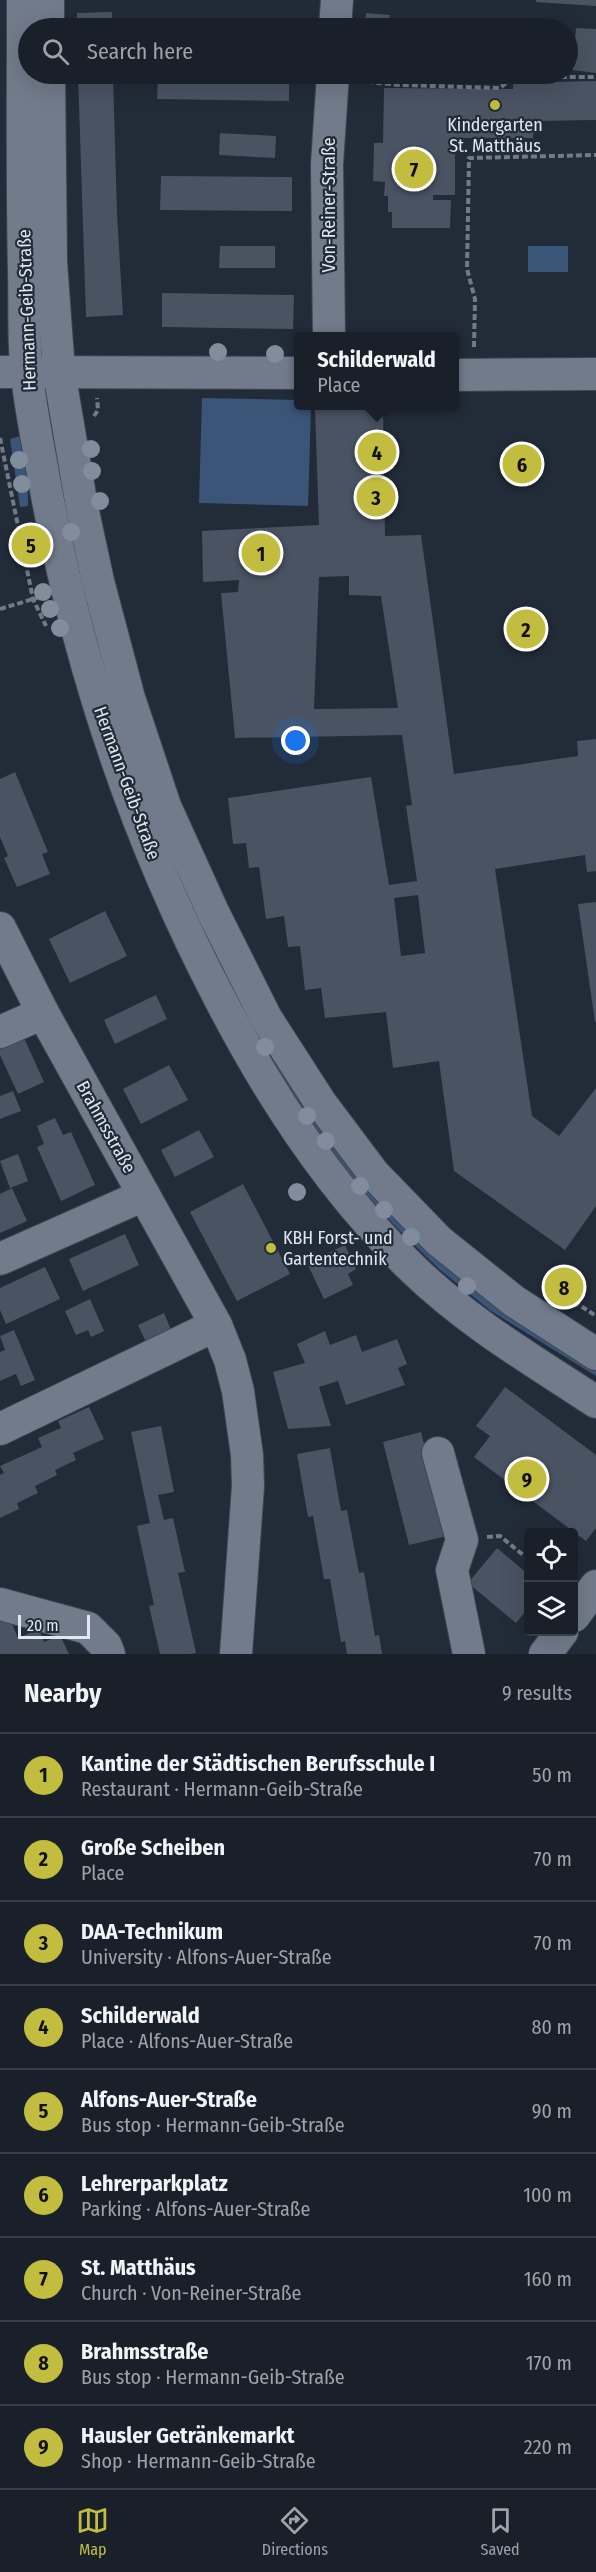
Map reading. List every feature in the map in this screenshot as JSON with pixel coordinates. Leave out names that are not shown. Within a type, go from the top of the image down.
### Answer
[{"type":"street","name":"Hermann-Geib-Straße","points":[[23,0],[23,18]]},
{"type":"street","points":[[48,0],[48,18]]},
{"type":"street","points":[[336,18],[337,0]]},
{"type":"street","name":"Hermann-Geib-Straße","points":[[21,84],[13,372],[50,508],[66,589],[100,714],[137,820],[184,930],[243,1043],[291,1122],[343,1193],[414,1270],[474,1322],[596,1402]]},
{"type":"street","name":"Hermann-Geib-Straße","points":[[49,84],[51,262],[59,372],[95,570],[129,698],[165,806],[213,912],[266,1018],[320,1102],[374,1174],[439,1241],[514,1302],[596,1354]]},
{"type":"street","name":"Von-Reiner-Straße","points":[[329,332],[327,164],[332,84]]},
{"type":"street","points":[[13,372],[294,373]]},
{"type":"street","points":[[465,375],[596,374]]},
{"type":"street","name":"Brahmsstraße","points":[[0,928],[43,1013],[216,1325],[230,1360],[238,1391],[247,1455],[248,1485],[236,1654]]},
{"type":"street","points":[[0,1032],[43,1013]]},
{"type":"street","points":[[0,1259],[144,1195]]},
{"type":"street","points":[[0,1429],[216,1325]]},
{"type":"street","points":[[438,1453],[462,1540],[452,1570],[470,1654]]},
{"type":"street","points":[[578,1609],[596,1586]]},
{"type":"street","points":[[0,1604],[88,1628],[106,1646],[109,1654]]},
{"type":"street","points":[[545,1654],[559,1636]]},
{"type":"path","points":[[578,77],[596,77]]},
{"type":"path","points":[[392,84],[500,88],[505,84]]},
{"type":"path","points":[[465,375],[475,299],[467,269],[469,158],[596,155]]},
{"type":"path","points":[[91,423],[98,410],[96,373]]},
{"type":"path","points":[[0,609],[66,589]]},
{"type":"path","points":[[570,1308],[578,1304],[596,1316]]},
{"type":"path","points":[[462,1540],[500,1536],[524,1556]]},
{"type":"shaded area","points":[[528,246],[568,246],[568,272],[528,272]]},
{"type":"shaded area","points":[[202,398],[294,400],[294,410],[311,410],[308,506],[199,503]]},
{"type":"shaded area","points":[[57,433],[103,656],[303,1101],[596,1368],[596,1376],[491,1311],[439,1269],[401,1232],[366,1195],[306,1121],[261,1048],[177,880],[97,659],[49,434]]},
{"type":"shaded area","points":[[24,435],[28,463],[28,506],[20,507],[10,439]]},
{"type":"building","points":[[536,0],[596,0],[596,6],[536,2]]},
{"type":"building","points":[[112,12],[112,18],[77,18],[77,13]]},
{"type":"building","points":[[366,13],[390,15],[390,18],[366,18]]},
{"type":"building","points":[[578,28],[596,29],[596,73],[578,71]]},
{"type":"building","points":[[578,81],[596,81],[596,120],[534,121],[533,138],[455,138],[455,195],[433,195],[433,200],[451,200],[450,228],[392,228],[392,212],[388,212],[388,196],[384,196],[385,182],[373,181],[374,143],[383,143],[384,88],[513,89],[513,84],[578,84]]},
{"type":"building","points":[[78,84],[113,84],[123,315],[86,317]]},
{"type":"building","points":[[158,84],[289,84],[289,101],[157,99]]},
{"type":"building","points":[[220,133],[276,136],[275,158],[219,155]]},
{"type":"building","points":[[161,176],[292,177],[292,211],[160,210]]},
{"type":"building","points":[[220,246],[275,246],[275,268],[219,268]]},
{"type":"building","points":[[162,293],[294,295],[293,329],[162,327]]},
{"type":"building","points":[[315,410],[383,410],[385,536],[421,535],[454,774],[578,756],[577,741],[596,739],[596,871],[587,872],[585,855],[495,869],[532,1116],[559,1136],[596,1088],[596,1206],[565,1250],[454,1171],[439,1061],[393,1068],[386,1012],[325,1018],[321,988],[305,990],[300,946],[288,947],[284,916],[266,919],[259,867],[249,868],[246,843],[233,844],[228,798],[371,777],[389,885],[417,881],[406,806],[412,805],[402,735],[235,738],[221,593],[238,592],[239,580],[203,582],[202,531],[319,525]],"holes":[[[349,576],[349,595],[381,596],[398,708],[314,709],[319,577]],[[418,895],[425,953],[401,956],[394,898]]]},
{"type":"building","points":[[15,772],[48,852],[42,854],[50,874],[17,887],[4,858],[8,856],[0,837],[0,779]]},
{"type":"building","points":[[596,902],[596,1022],[595,1022],[578,904]]},
{"type":"building","points":[[105,911],[127,956],[70,983],[49,939]]},
{"type":"building","points":[[156,995],[167,1019],[115,1044],[104,1020]]},
{"type":"building","points":[[24,1038],[44,1082],[18,1094],[0,1055],[0,1048]]},
{"type":"building","points":[[169,1065],[188,1100],[141,1124],[123,1089]]},
{"type":"building","points":[[13,1091],[21,1111],[0,1119],[0,1096]]},
{"type":"building","points":[[55,1118],[63,1135],[71,1132],[95,1185],[61,1201],[37,1147],[44,1144],[37,1126]]},
{"type":"building","points":[[199,1130],[214,1157],[175,1177],[161,1150]]},
{"type":"building","points":[[18,1154],[28,1181],[10,1188],[0,1161]]},
{"type":"building","points":[[243,1184],[290,1274],[237,1301],[190,1212]]},
{"type":"building","points":[[12,1188],[27,1221],[0,1233],[0,1194]]},
{"type":"building","points":[[125,1234],[139,1265],[83,1291],[69,1259]]},
{"type":"building","points":[[345,1245],[356,1269],[348,1274],[353,1285],[324,1299],[307,1263]]},
{"type":"building","points":[[45,1267],[60,1299],[6,1324],[0,1310],[0,1288]]},
{"type":"building","points":[[90,1299],[104,1331],[91,1337],[88,1330],[76,1335],[65,1311]]},
{"type":"building","points":[[164,1313],[172,1332],[147,1344],[138,1325]]},
{"type":"building","points":[[14,1330],[35,1380],[21,1386],[16,1374],[0,1381],[0,1352],[5,1350],[0,1336]]},
{"type":"building","points":[[325,1331],[330,1345],[356,1335],[362,1352],[397,1339],[407,1364],[398,1368],[405,1385],[346,1405],[338,1381],[319,1387],[331,1426],[288,1429],[273,1372],[305,1363],[297,1344]]},
{"type":"building","points":[[505,1387],[596,1455],[596,1528],[586,1541],[578,1535],[578,1528],[569,1528],[474,1457],[490,1436],[476,1426]]},
{"type":"building","points":[[89,1407],[104,1439],[73,1453],[76,1460],[55,1470],[57,1475],[35,1486],[38,1493],[17,1503],[19,1509],[0,1518],[0,1475],[4,1473],[0,1466],[42,1447],[38,1438],[61,1428],[58,1421]]},
{"type":"building","points":[[161,1426],[174,1492],[158,1495],[164,1520],[173,1518],[185,1572],[178,1573],[196,1653],[191,1654],[160,1654],[149,1606],[154,1605],[137,1526],[150,1523],[131,1432]]},
{"type":"building","points":[[421,1432],[447,1536],[409,1545],[383,1442]]},
{"type":"building","points":[[330,1448],[341,1511],[347,1510],[359,1573],[364,1572],[375,1636],[379,1635],[382,1654],[347,1654],[345,1641],[341,1642],[330,1579],[324,1579],[313,1516],[308,1517],[297,1454]]},
{"type":"building","points":[[497,1548],[524,1571],[524,1613],[516,1623],[468,1583]]},
{"type":"building","points":[[9,1617],[18,1638],[39,1629],[44,1642],[60,1635],[69,1654],[0,1654],[0,1621]]},
{"type":"place","name":"Kindergarten St. Matthäus","points":[[495,105]]},
{"type":"place","name":"St. Matthäus","points":[[414,169]]},
{"type":"place","name":"Schilderwald","points":[[377,452]]},
{"type":"place","name":"Lehrerparkplatz","points":[[522,464]]},
{"type":"place","name":"DAA-Technikum","points":[[376,497]]},
{"type":"place","name":"Alfons-Auer-Straße","points":[[31,545]]},
{"type":"place","name":"Kantine der Städtischen Berufsschule I","points":[[261,553]]},
{"type":"place","name":"Große Scheiben","points":[[526,629]]},
{"type":"place","name":"KBH Forst- und Gartentechnik","points":[[271,1248]]},
{"type":"place","name":"Brahmsstraße","points":[[564,1287]]},
{"type":"place","name":"Hausler Getränkemarkt","points":[[527,1479]]}]
